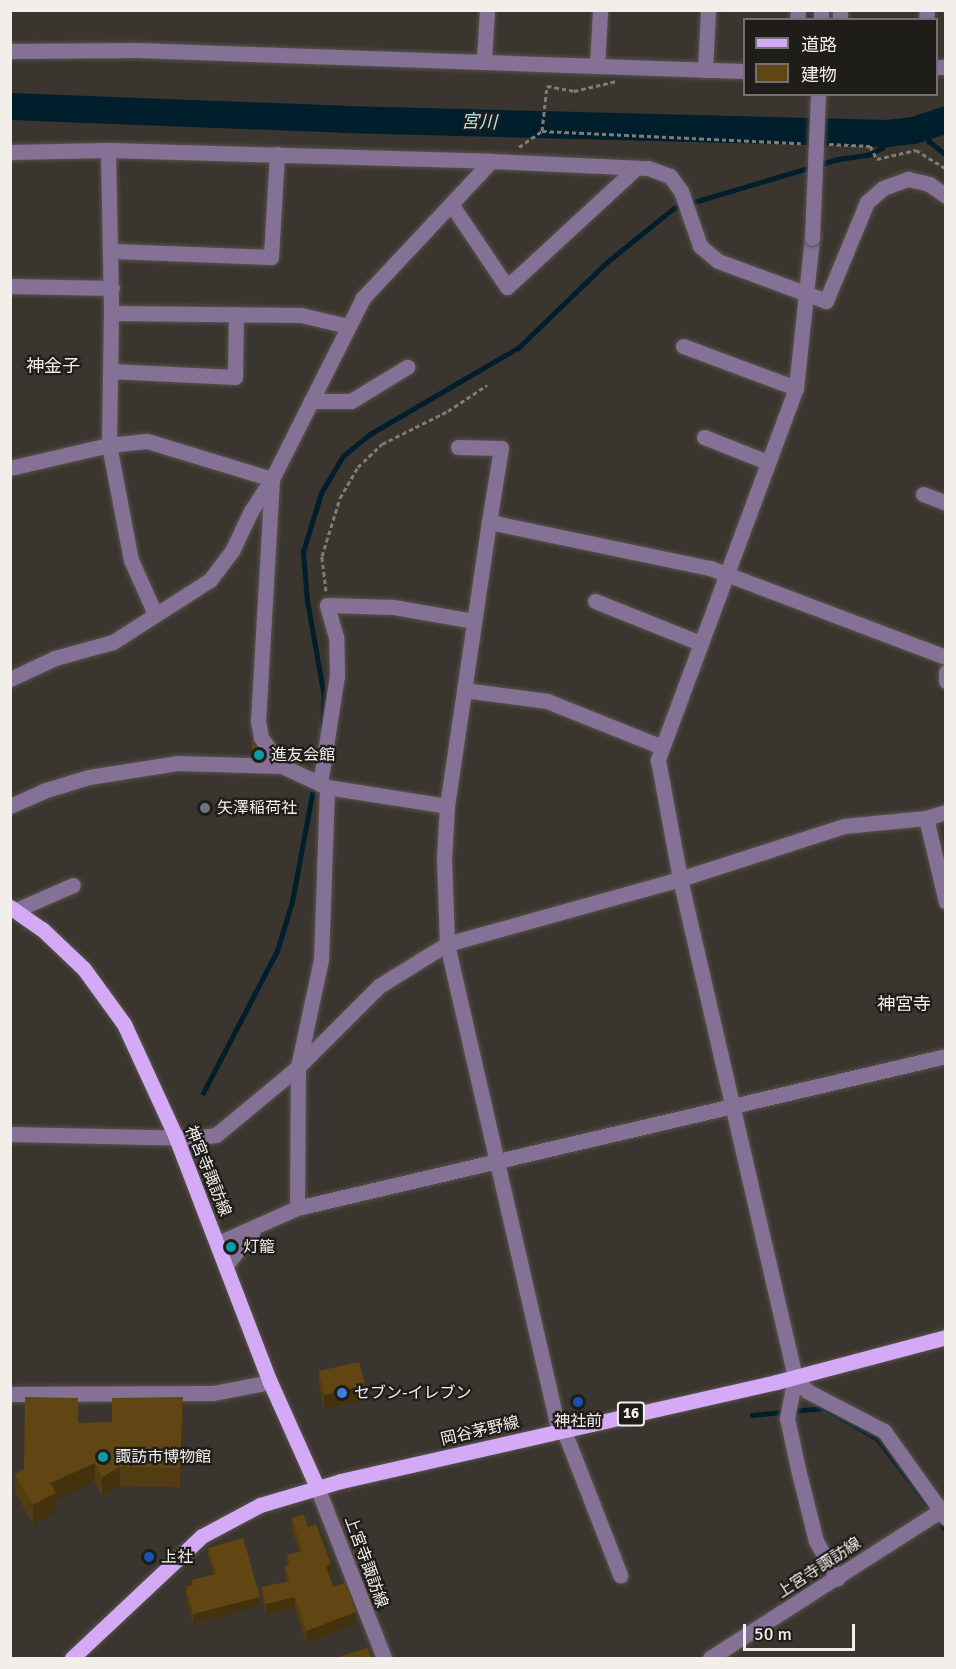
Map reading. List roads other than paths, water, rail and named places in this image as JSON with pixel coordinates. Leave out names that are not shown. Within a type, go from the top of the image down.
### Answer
[{"type":"main road","name":"神宮寺諏訪線","points":[[13,908],[42,929],[100,986],[124,1024],[175,1135],[270,1382],[316,1487]]},
{"type":"main road","name":"岡谷茅野線","points":[[72,1659],[201,1536],[242,1513],[316,1487],[795,1377],[945,1337]]},
{"type":"street","points":[[484,60],[487,10]]},
{"type":"street","points":[[597,66],[600,10]]},
{"type":"street","points":[[705,70],[708,10]]},
{"type":"street","points":[[10,51],[135,50],[484,60],[635,69],[743,71]]},
{"type":"street","points":[[818,96],[808,296],[796,388],[662,747],[660,778],[680,879],[795,1377],[787,1418],[816,1541],[837,1578]]},
{"type":"street","points":[[108,150],[112,251],[109,445],[131,560],[155,614]]},
{"type":"street","points":[[10,152],[108,150],[277,154],[636,168],[670,176],[681,191],[688,219],[700,246],[718,261],[826,301],[867,202],[883,188],[908,179],[929,184],[945,196]]},
{"type":"street","points":[[112,251],[271,257],[277,154]]},
{"type":"street","points":[[10,679],[55,658],[113,642],[210,580],[232,551],[251,512],[272,479],[363,298],[491,161]]},
{"type":"street","points":[[452,204],[507,287],[636,168]]},
{"type":"street","points":[[10,286],[112,288]]},
{"type":"street","points":[[111,313],[301,315],[348,326]]},
{"type":"street","points":[[110,371],[235,377],[236,314]]},
{"type":"street","points":[[683,346],[796,388]]},
{"type":"street","points":[[311,401],[351,401],[407,367]]},
{"type":"street","points":[[704,437],[767,462]]},
{"type":"street","points":[[10,468],[109,445],[147,441],[272,479]]},
{"type":"street","points":[[458,447],[501,448],[473,621],[447,806],[444,859],[447,944],[561,1431],[621,1575]]},
{"type":"street","points":[[272,479],[258,721],[261,738],[282,766]]},
{"type":"street","points":[[923,494],[945,503]]},
{"type":"street","points":[[489,522],[727,573],[945,657]]},
{"type":"street","points":[[595,601],[700,643]]},
{"type":"street","points":[[297,1208],[297,1066],[321,960],[323,786],[337,676],[336,638],[327,604],[393,607],[473,621]]},
{"type":"street","points":[[945,672],[945,681]]},
{"type":"street","points":[[464,690],[548,701],[662,747]]},
{"type":"street","points":[[10,806],[43,791],[132,767],[177,763],[282,766],[323,786],[447,806]]},
{"type":"street","points":[[10,1134],[175,1135],[196,1138],[216,1135],[297,1066],[379,986],[447,944],[680,879],[844,826],[926,818],[945,812]]},
{"type":"street","points":[[926,818],[945,902]]},
{"type":"street","points":[[13,908],[74,885]]},
{"type":"street","points":[[218,1243],[255,1229],[297,1208],[945,1056]]},
{"type":"street","points":[[226,1265],[255,1229]]},
{"type":"street","points":[[795,1377],[807,1391],[884,1431],[944,1512]]},
{"type":"street","points":[[10,1394],[213,1393],[270,1382]]},
{"type":"street","name":"上宮寺諏訪線","points":[[316,1487],[328,1511],[384,1659]]},
{"type":"street","name":"上宮寺諏訪線","points":[[710,1659],[944,1512]]},
{"type":"waterway","name":"宮川","points":[[10,106],[344,119],[886,133],[913,130],[946,119]]},
{"type":"waterway","points":[[925,126],[929,141],[946,155]]},
{"type":"waterway","points":[[322,723],[324,697],[307,601],[303,552],[321,493],[343,456],[370,434],[518,348],[607,262],[674,208],[838,159],[868,155],[882,148],[886,133]]},
{"type":"waterway","points":[[203,1093],[277,951],[292,902],[312,794]]},
{"type":"waterway","points":[[752,1415],[824,1408],[878,1439],[927,1504]]},
{"type":"waterway","points":[[941,1524],[946,1530]]},
{"type":"place","name":"進友会館","points":[[259,755]]},
{"type":"place","name":"矢澤稲荷社","points":[[205,808]]},
{"type":"place","name":"灯籠","points":[[231,1247]]},
{"type":"place","name":"セブン-イレブン","points":[[342,1393]]},
{"type":"place","name":"神社前","points":[[578,1402]]},
{"type":"place","name":"諏訪市博物館","points":[[103,1457]]},
{"type":"place","name":"上社","points":[[149,1557]]},
{"type":"district","name":"神金子","points":[[53,366]]},
{"type":"district","name":"神宮寺","points":[[904,1004]]}]
